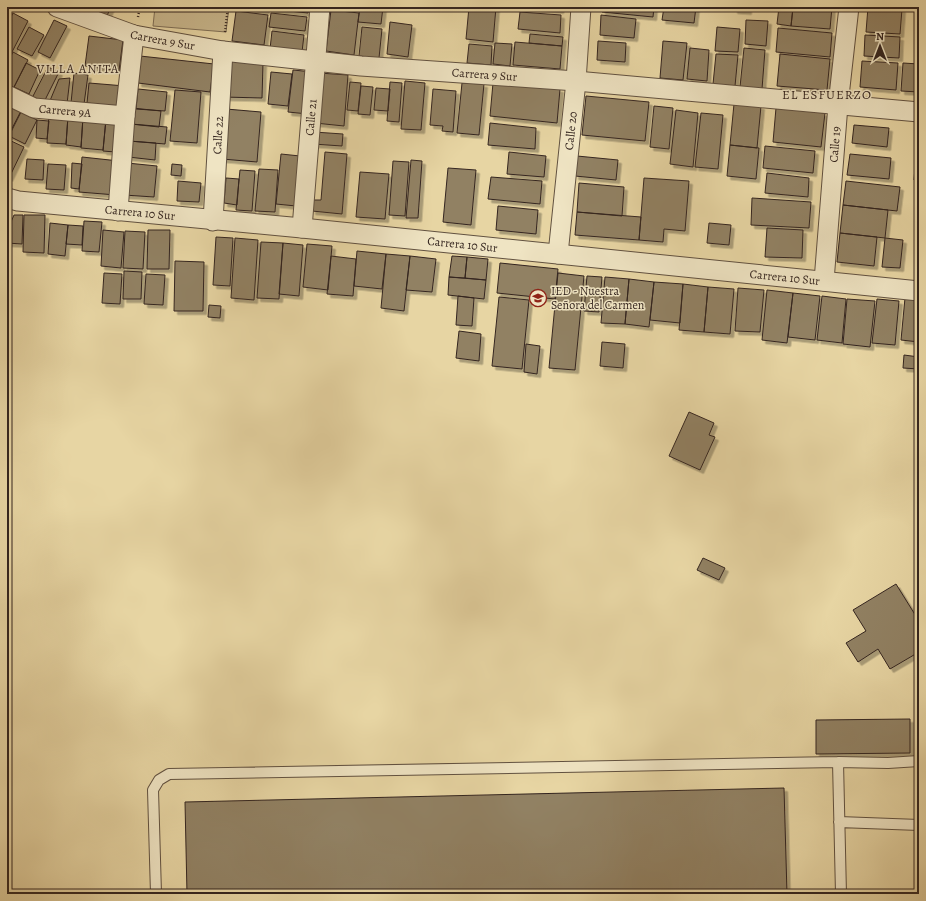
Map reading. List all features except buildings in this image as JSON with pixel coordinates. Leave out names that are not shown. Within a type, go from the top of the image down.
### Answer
[{"type":"street","name":"Carrera 9 Sur","points":[[56,7],[134,35],[223,50],[361,66],[576,81],[919,112]]},
{"type":"street","name":"Calle 21","points":[[302,228],[320,7]]},
{"type":"street","name":"Calle 20","points":[[558,254],[576,81],[581,7]]},
{"type":"street","name":"Calle 19","points":[[824,281],[838,105],[849,7]]},
{"type":"street","points":[[118,210],[125,116],[134,35]]},
{"type":"street","name":"Calle 22","points":[[213,221],[223,50]]},
{"type":"street","name":"Carrera 9A","points":[[7,95],[34,108],[125,116]]},
{"type":"street","name":"Carrera 10 Sur","points":[[7,198],[18,201],[118,210],[213,221],[302,228],[919,291]]},
{"type":"lane","points":[[156,894],[153,790],[159,780],[169,774],[838,762],[888,763],[919,761]]},
{"type":"lane","points":[[838,762],[841,894]]},
{"type":"lane","points":[[840,822],[919,825]]},
{"type":"path","points":[[223,50],[228,7]]},
{"type":"shaded area","points":[[155,7],[229,7],[226,32],[153,26]]},
{"type":"place","name":"IED - Nuestra Señora del Carmen","points":[[538,298]]},
{"type":"district","name":"VILLA ANITA","points":[[78,68]]},
{"type":"district","name":"EL ESFUERZO","points":[[827,94]]}]
